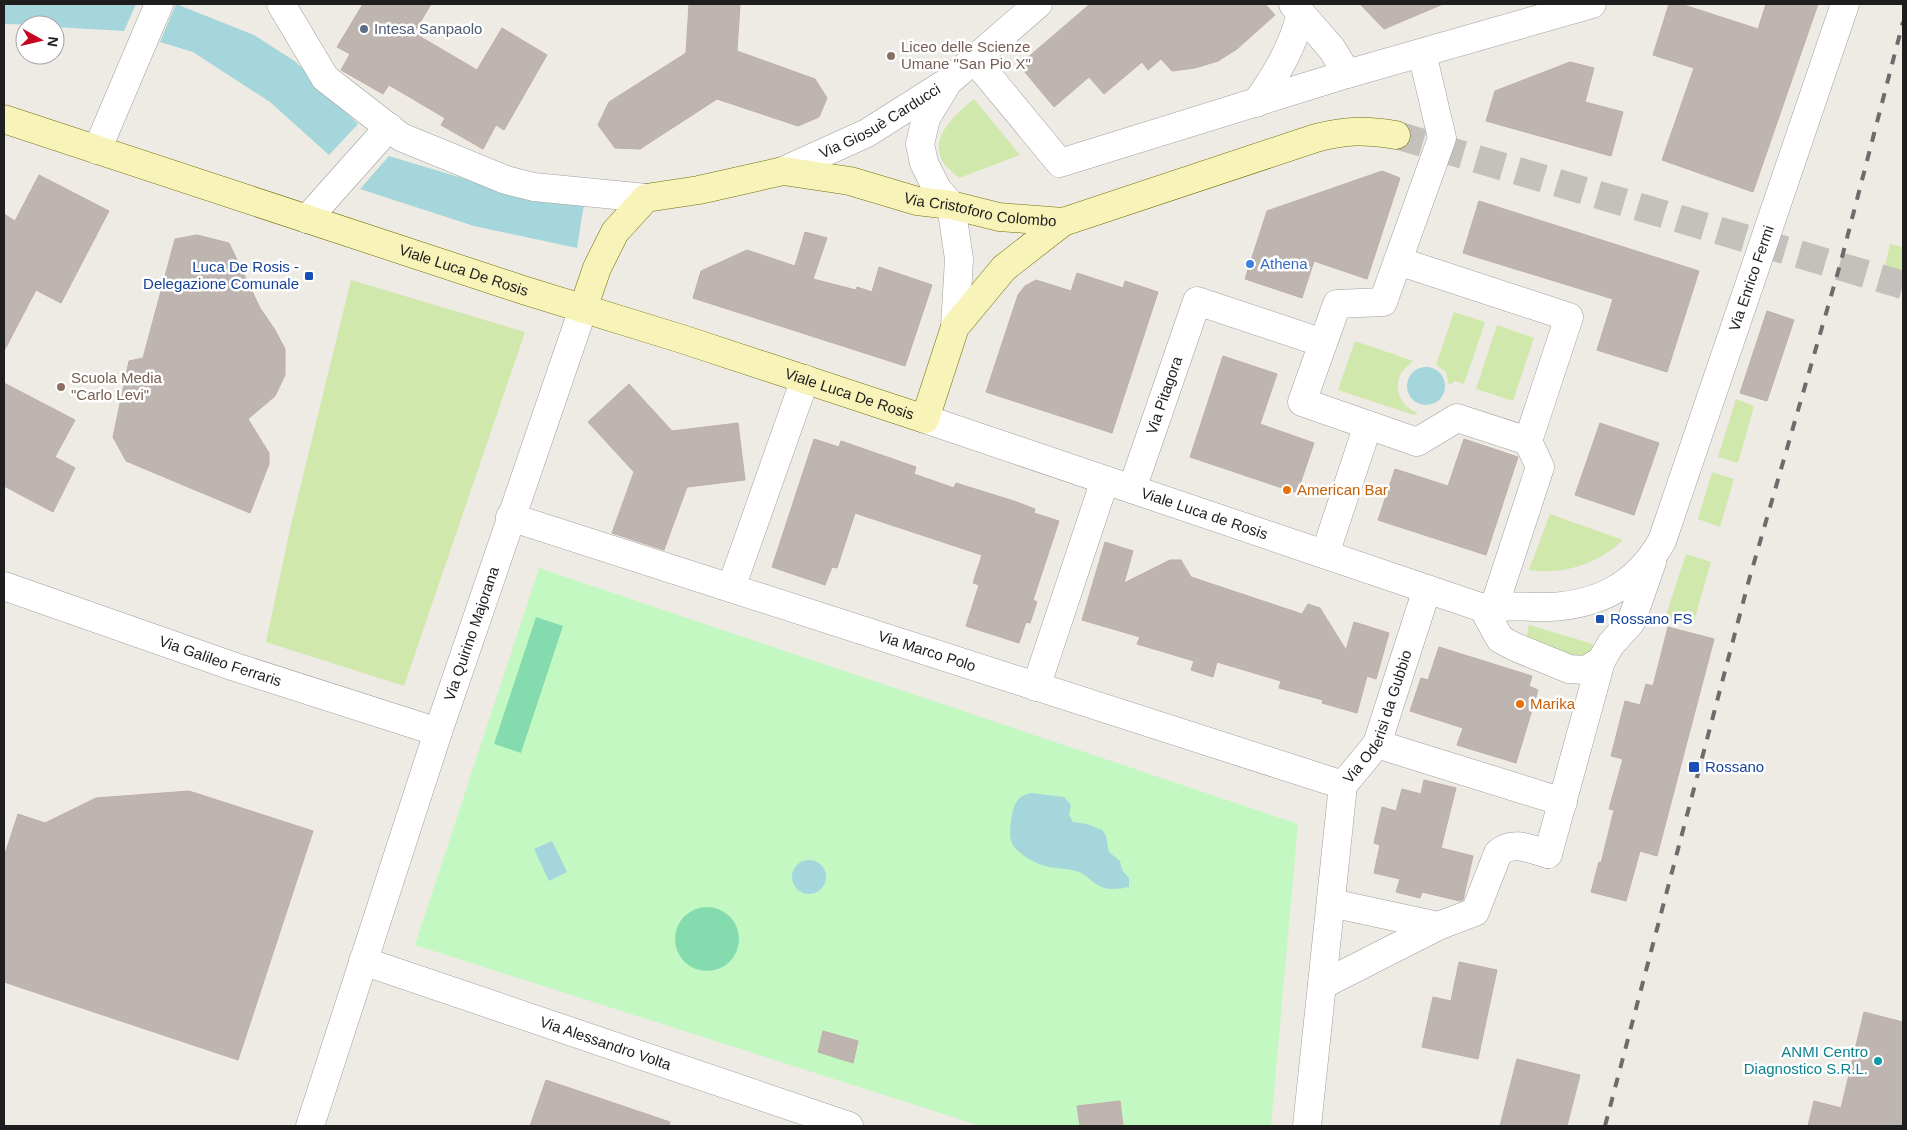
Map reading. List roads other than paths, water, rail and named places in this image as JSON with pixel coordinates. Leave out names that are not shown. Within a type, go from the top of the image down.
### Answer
[{"type":"main road","name":"Viale Luca De Rosis","points":[[4,119],[925,419]]},
{"type":"main road","name":"Via Cristoforo Colombo","points":[[646,198],[699,190],[783,171],[850,181],[917,201],[950,205],[999,217],[1063,222],[1316,138],[1350,131],[1367,130],[1396,135]]},
{"type":"main road","points":[[583,309],[597,268],[615,232],[646,198]]},
{"type":"main road","points":[[925,419],[955,328],[1004,268],[1063,222]]},
{"type":"street","points":[[97,150],[159,4]]},
{"type":"street","points":[[280,4],[325,78],[401,137],[506,180],[534,187],[646,198]]},
{"type":"street","name":"Via Giosuè Carducci","points":[[783,171],[867,133],[949,82],[1038,4]]},
{"type":"street","points":[[975,60],[1060,163],[1348,74],[1592,4]]},
{"type":"street","name":"Via Enrico Fermi","points":[[1656,552],[1662,541],[1845,4]]},
{"type":"street","points":[[1256,103],[1284,62],[1296,32],[1297,8]]},
{"type":"street","points":[[1297,8],[1332,49],[1348,74]]},
{"type":"street","points":[[1422,53],[1442,138],[1383,302],[1337,304],[1302,402],[1417,442],[1457,418],[1528,440]]},
{"type":"street","points":[[949,82],[926,118],[920,144],[924,163],[937,189],[950,205],[959,259],[955,328]]},
{"type":"street","points":[[307,219],[389,127]]},
{"type":"street","points":[[1398,261],[1569,317],[1528,440],[1540,467],[1489,607],[1500,639],[1558,666],[1570,673],[1577,681],[1582,696],[1585,722]]},
{"type":"street","name":"Via Pitagora","points":[[1132,489],[1197,301],[1323,343]]},
{"type":"street","name":"Via Quirino Majorana","points":[[310,1126],[438,732],[510,517],[583,309]]},
{"type":"street","points":[[731,588],[805,379]]},
{"type":"street","name":"Viale Luca de Rosis","points":[[925,419],[1427,589],[1489,607],[1563,605],[1614,592],[1635,576],[1656,552]]},
{"type":"street","points":[[1324,554],[1368,425]]},
{"type":"street","points":[[1036,686],[1105,480]]},
{"type":"street","name":"Via Marco Polo","points":[[510,517],[1343,785]]},
{"type":"street","points":[[1322,985],[1438,926],[1475,912],[1498,853],[1505,847],[1518,845],[1548,854],[1601,661],[1611,644],[1624,632],[1631,622],[1656,552]]},
{"type":"street","name":"Via Galileo Ferraris","points":[[4,586],[235,667],[438,732]]},
{"type":"street","name":"Via Oderisi da Gubbio","points":[[1307,1126],[1343,785],[1377,744],[1427,589]]},
{"type":"street","points":[[1558,666],[1586,670],[1601,661]]},
{"type":"street","points":[[1377,744],[1563,802]]},
{"type":"street","points":[[1331,902],[1438,926]]},
{"type":"street","name":"Via Alessandro Volta","points":[[363,962],[840,1125]]},
{"type":"water","points":[[4,4],[136,4],[124,31],[65,28],[65,15],[15,15],[15,24],[4,24]]},
{"type":"water","points":[[176,4],[254,35],[296,62],[358,124],[329,155],[270,102],[193,52],[160,42]]},
{"type":"water","points":[[389,156],[532,199],[584,204],[577,248],[474,226],[360,189]]},
{"type":"water","points":[[1426,367],[1440,372],[1445,386],[1440,400],[1426,405],[1412,400],[1407,386],[1412,372]]},
{"type":"water","points":[[1031,793],[1064,797],[1071,805],[1069,815],[1073,822],[1087,824],[1102,830],[1106,836],[1109,852],[1120,861],[1122,870],[1129,878],[1129,887],[1113,889],[1102,887],[1079,872],[1041,865],[1016,850],[1010,838],[1013,810],[1021,797]]},
{"type":"water","points":[[552,841],[567,872],[549,881],[534,849]]},
{"type":"water","points":[[809,860],[816,861],[821,865],[825,870],[825,884],[821,889],[816,893],[809,894],[802,893],[797,889],[793,884],[792,877],[793,870],[797,865],[802,861]]},
{"type":"tunnel","points":[[1396,135],[1903,285]]},
{"type":"railway","points":[[1605,1126],[1749,580],[1840,265],[1903,22]]},
{"type":"place","name":"Intesa Sanpaolo","points":[[364,29]]},
{"type":"place","name":"Liceo delle Scienze Umane \"San Pio X\"","points":[[891,56]]},
{"type":"place","name":"Athena","points":[[1250,264]]},
{"type":"place","name":"Luca De Rosis - Delegazione Comunale","points":[[309,276]]},
{"type":"place","name":"Scuola Media \"Carlo Levi\"","points":[[61,387]]},
{"type":"place","name":"American Bar","points":[[1287,490]]},
{"type":"place","name":"Rossano FS","points":[[1600,619]]},
{"type":"place","name":"Marika","points":[[1520,704]]},
{"type":"place","name":"Rossano","points":[[1694,767]]},
{"type":"place","name":"ANMI Centro Diagnostico S.R.L.","points":[[1878,1061]]}]
